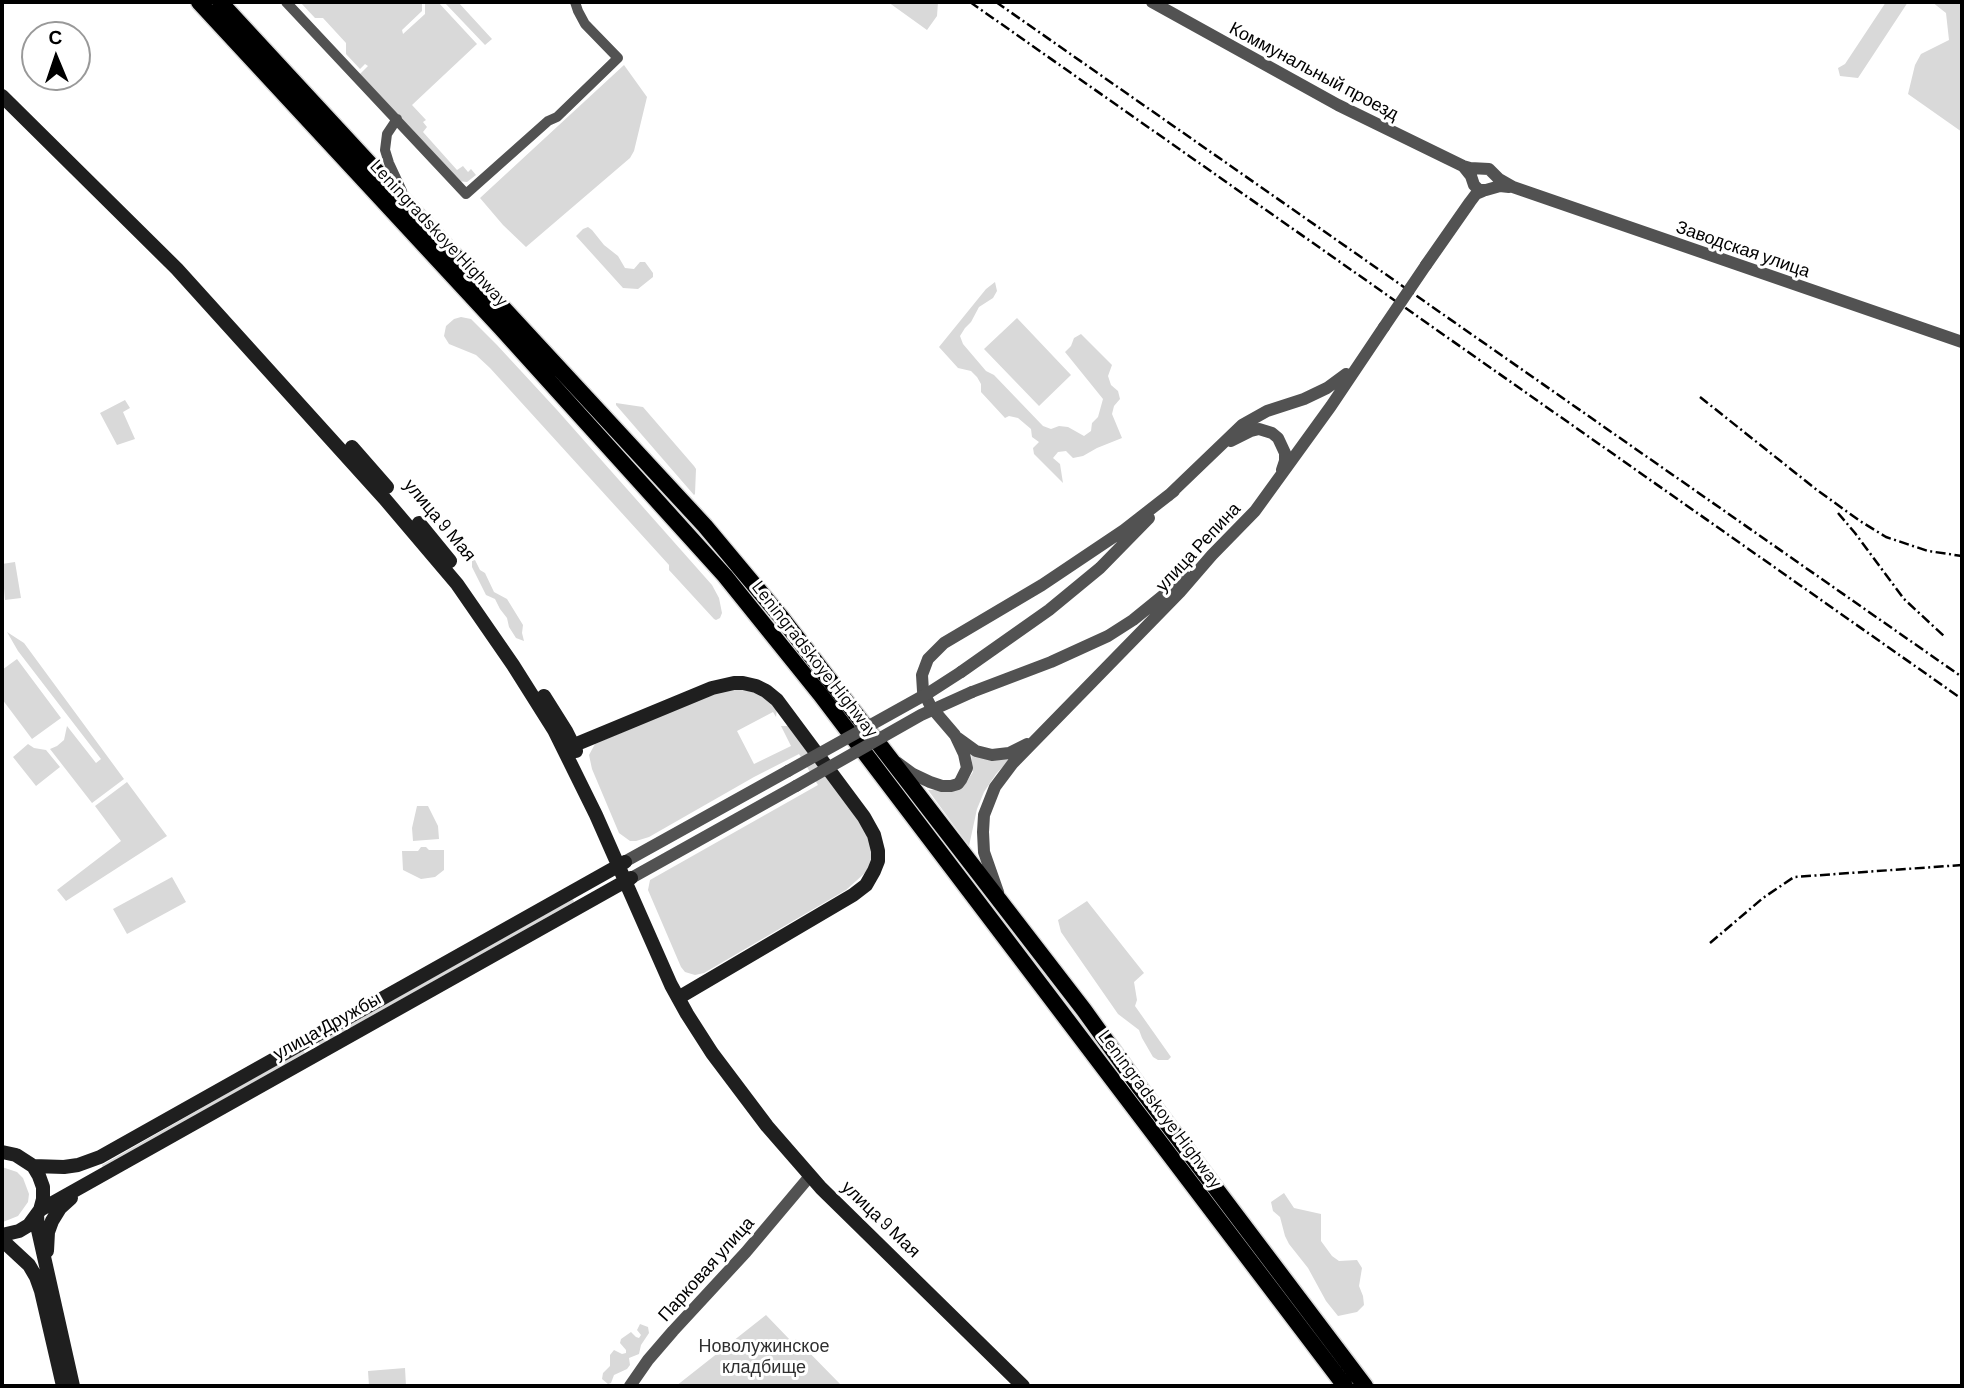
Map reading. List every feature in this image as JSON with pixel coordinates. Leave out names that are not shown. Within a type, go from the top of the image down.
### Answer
[{"type":"highway","name":"Leningradskoye Highway","points":[[199,2],[476,301],[734,587],[820,694],[1345,1386]]},
{"type":"highway","name":"Leningradskoye Highway","points":[[220,2],[712,535],[781,617],[1084,1010],[1365,1386]]},
{"type":"main road","name":"улица 9 Мая","points":[[2,84],[183,262],[370,467],[465,579],[557,716],[568,747],[704,1042],[761,1118],[810,1176],[1023,1386]]},
{"type":"main road","name":"улица 9 Мая","points":[[2,96],[177,269],[420,540],[457,584],[568,747]]},
{"type":"main road","points":[[568,747],[712,688],[734,683],[756,686],[777,700],[874,835],[878,861],[866,884],[853,895],[682,995]]},
{"type":"main road","name":"улица Дружбы","points":[[33,1166],[64,1167],[100,1157],[622,863]]},
{"type":"main road","name":"улица Дружбы","points":[[2,1237],[29,1225],[38,1213],[82,1187],[629,879]]},
{"type":"main road","points":[[3,1152],[16,1155],[33,1166],[40,1176],[43,1199],[38,1213],[38,1230],[73,1386]]},
{"type":"main road","points":[[47,1270],[47,1244],[52,1221],[82,1187]]},
{"type":"main road","points":[[2,1237],[29,1265],[36,1277],[63,1386]]},
{"type":"street","points":[[286,2],[466,194],[548,121],[557,117],[618,58],[585,24],[575,2]]},
{"type":"street","name":"Коммунальный проезд","points":[[1152,2],[1338,105],[1463,166],[1482,168]]},
{"type":"street","points":[[397,119],[387,134],[385,150],[409,204]]},
{"type":"street","points":[[1463,166],[1480,186]]},
{"type":"street","points":[[1480,186],[1476,171],[1482,168]]},
{"type":"street","name":"Заводская улица","points":[[1482,168],[1489,169],[1505,184],[1513,187],[1962,342]]},
{"type":"street","name":"улица Репина","points":[[1005,909],[990,873],[982,832],[984,815],[995,787],[1013,763],[1255,511],[1331,406],[1480,186],[1496,181],[1494,174]]},
{"type":"street","name":"Заводская улица","points":[[1480,186],[1513,187]]},
{"type":"street","points":[[622,863],[930,692],[961,672],[1049,610],[1100,568],[1207,458],[1248,421],[1327,388],[1359,362]]},
{"type":"street","points":[[1207,458],[1242,435],[1259,429],[1266,430],[1278,438],[1285,453],[1285,461],[1276,484]]},
{"type":"street","points":[[886,754],[913,774],[930,782],[942,786],[958,784],[964,777],[967,765],[964,754],[923,691],[924,667],[937,649],[1042,585],[1124,530],[1174,491]]},
{"type":"street","points":[[629,879],[921,715],[1108,636],[1133,620],[1212,555]]},
{"type":"street","points":[[954,735],[976,751],[992,755],[1009,753],[1038,738]]},
{"type":"street","name":"Парковая улица","points":[[630,1386],[648,1360],[739,1261],[810,1176]]},
{"type":"green space","points":[[300,2],[422,2],[422,11],[402,30],[403,34],[425,14],[425,2],[438,2],[477,44],[412,105],[426,120],[423,122],[427,127],[423,132],[457,170],[463,166],[476,175],[467,182],[458,181],[360,74],[368,66],[365,64],[360,69],[346,54],[346,43],[323,18],[315,18]]},
{"type":"green space","points":[[444,2],[458,2],[492,39],[485,45]]},
{"type":"green space","points":[[888,2],[938,2],[937,16],[927,30]]},
{"type":"green space","points":[[1886,2],[1908,2],[1858,78],[1840,76],[1838,68],[1845,64]]},
{"type":"green space","points":[[1932,2],[1962,2],[1962,132],[1908,94],[1915,65],[1921,54],[1949,40],[1946,13]]},
{"type":"green space","points":[[624,65],[647,97],[634,151],[630,158],[526,247],[480,198]]},
{"type":"green space","points":[[588,227],[618,256],[625,268],[634,269],[640,262],[645,262],[653,277],[638,289],[623,288],[576,236]]},
{"type":"green space","points":[[995,282],[997,291],[993,298],[979,307],[960,336],[963,344],[986,371],[994,375],[1043,426],[1051,429],[1068,427],[1084,436],[1091,431],[1092,423],[1098,417],[1103,399],[1065,352],[1074,338],[1081,334],[1112,365],[1108,376],[1120,399],[1112,414],[1122,438],[1083,456],[1073,458],[1066,451],[1058,452],[1053,458],[1060,464],[1063,483],[1034,454],[1033,448],[1039,442],[1032,437],[1031,429],[1018,418],[1005,418],[981,392],[977,377],[971,371],[958,368],[939,347],[986,289]]},
{"type":"green space","points":[[461,317],[471,319],[497,345],[712,585],[719,598],[722,613],[720,618],[714,619],[669,570],[669,565],[490,368],[476,355],[449,344],[444,336],[446,326]]},
{"type":"green space","points":[[1017,318],[1071,375],[1039,406],[984,349]]},
{"type":"green space","points":[[125,400],[130,408],[123,412],[135,439],[117,445],[100,413]]},
{"type":"green space","points":[[616,405],[643,407],[694,466],[694,495]]},
{"type":"green space","points":[[475,560],[494,592],[507,599],[523,625],[524,641],[516,638],[495,599],[486,595],[472,567],[472,561]]},
{"type":"green space","points":[[15,562],[21,598],[5,600],[2,564]]},
{"type":"green space","points":[[7,632],[24,643],[124,779],[92,803],[50,749],[64,740],[67,726],[96,763],[101,759],[18,651]]},
{"type":"green space","points":[[17,659],[61,718],[32,739],[2,699],[2,670]]},
{"type":"green space","points":[[741,688],[760,693],[777,709],[776,717],[773,712],[737,731],[754,764],[791,746],[781,726],[789,726],[864,828],[872,849],[872,857],[866,872],[846,890],[704,973],[695,975],[685,972],[681,967],[648,890],[650,880],[818,785],[799,754],[649,837],[630,841],[619,833],[592,769],[589,755],[595,744],[711,694]]},
{"type":"green space","points":[[28,744],[46,750],[60,767],[36,786],[13,757]]},
{"type":"green space","points":[[971,752],[1008,761],[984,792],[977,809],[969,846],[928,790],[950,790],[965,784],[973,772]]},
{"type":"green space","points":[[127,782],[167,836],[66,901],[57,890],[121,841],[95,806]]},
{"type":"green space","points":[[417,806],[428,806],[438,826],[439,839],[413,841],[412,828]]},
{"type":"green space","points":[[421,847],[444,850],[444,870],[435,877],[421,879],[403,870],[402,851],[418,851]]},
{"type":"green space","points":[[172,877],[186,902],[127,934],[113,909]]},
{"type":"green space","points":[[573,899],[574,902],[320,1045],[318,1042]]},
{"type":"green space","points":[[1087,901],[1144,973],[1134,982],[1137,1000],[1135,1006],[1171,1057],[1168,1060],[1153,1057],[1139,1030],[1118,1014],[1061,932],[1058,920]]},
{"type":"green space","points":[[303,1050],[305,1053],[103,1168],[102,1165]]},
{"type":"green space","points":[[2,1167],[17,1172],[23,1178],[29,1194],[28,1202],[18,1216],[3,1222]]},
{"type":"green space","points":[[1284,1193],[1294,1208],[1321,1214],[1321,1241],[1332,1256],[1339,1261],[1357,1260],[1362,1268],[1359,1286],[1364,1305],[1357,1312],[1338,1316],[1326,1301],[1308,1268],[1289,1244],[1280,1217],[1273,1211],[1271,1202]]},
{"type":"green space","name":"Новолужинское кладбище","points":[[766,1315],[792,1342],[796,1339],[842,1386],[676,1386]]},
{"type":"green space","points":[[640,1324],[648,1327],[649,1333],[639,1354],[629,1358],[630,1365],[627,1369],[614,1375],[608,1384],[602,1379],[603,1373],[610,1366],[610,1355],[614,1350],[626,1353],[620,1343],[621,1339],[631,1332],[639,1338],[641,1335],[637,1330]]},
{"type":"green space","points":[[405,1368],[406,1386],[369,1386],[368,1371]]},
{"type":"railway","points":[[970,2],[1962,699]]},
{"type":"railway","points":[[996,2],[1962,677]]},
{"type":"railway","points":[[1700,397],[1817,490],[1886,537],[1928,551],[1962,556]]},
{"type":"railway","points":[[1838,513],[1904,599],[1945,637]]},
{"type":"railway","points":[[1710,943],[1763,898],[1794,877],[1962,865]]}]
